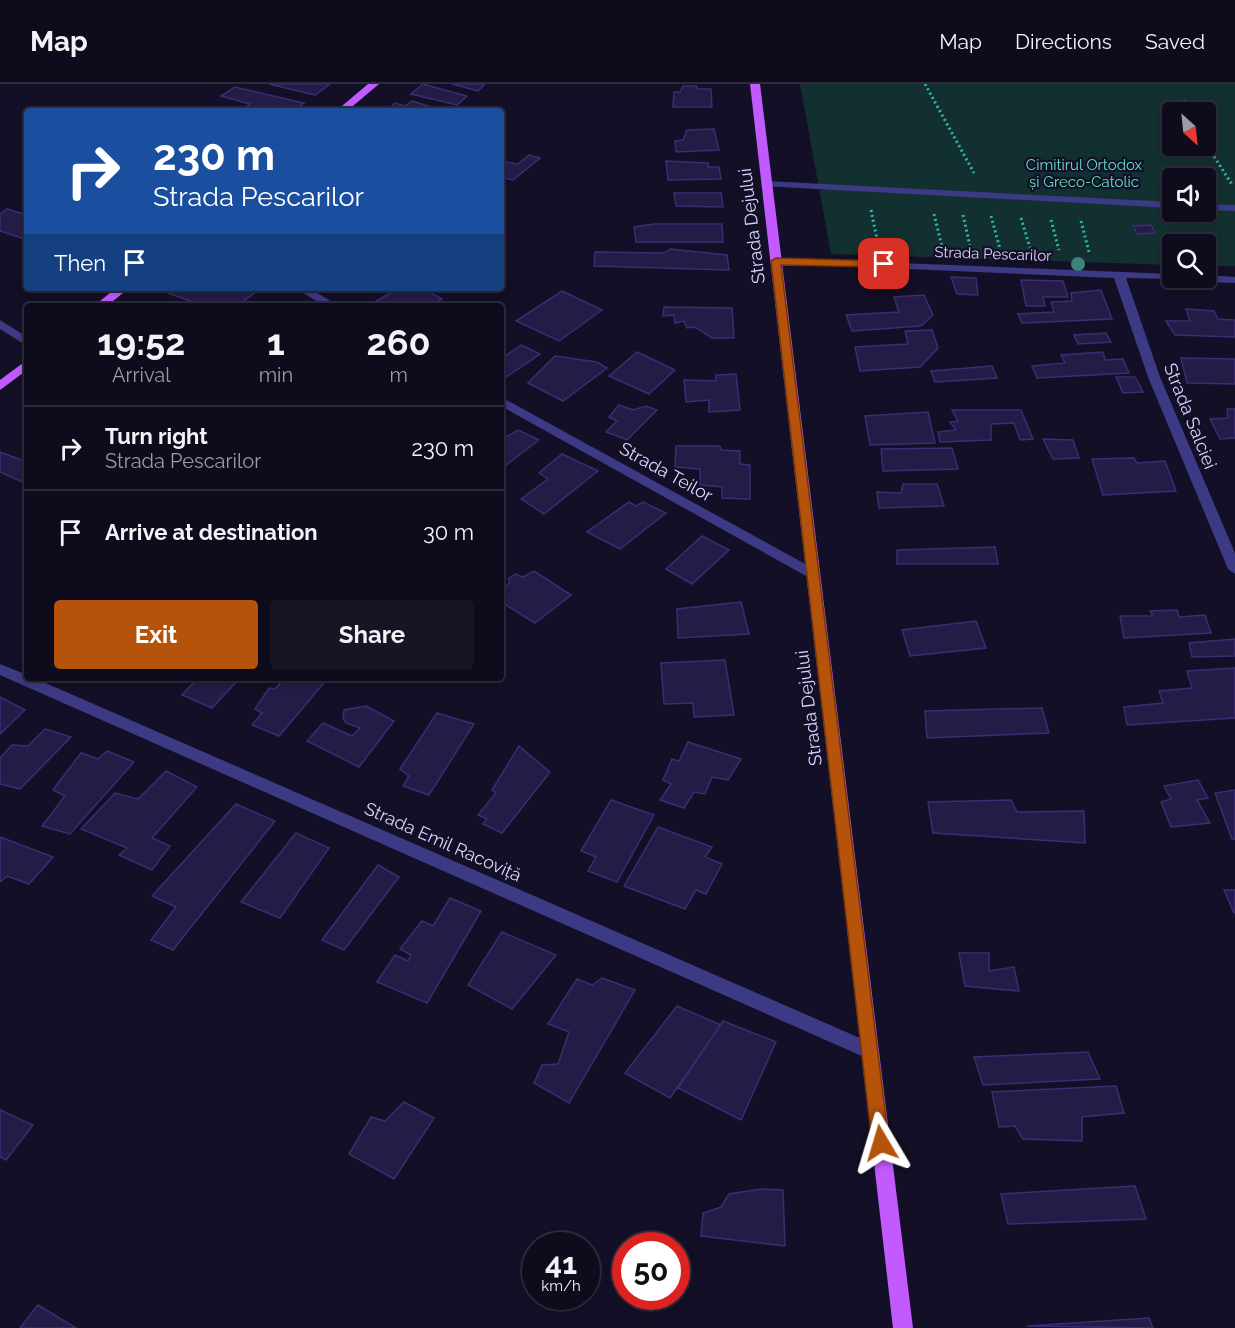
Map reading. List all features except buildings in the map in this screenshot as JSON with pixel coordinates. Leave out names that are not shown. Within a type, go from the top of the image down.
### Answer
[{"type":"main road","points":[[345,108],[374,84]]},
{"type":"main road","name":"Strada Dejului","points":[[754,84],[903,1328]]},
{"type":"main road","points":[[104,303],[119,291]]},
{"type":"main road","points":[[0,387],[24,367]]},
{"type":"street","points":[[766,184],[1162,204]]},
{"type":"street","points":[[1216,207],[1235,208]]},
{"type":"street","name":"Strada Pescarilor","points":[[776,261],[1162,276]]},
{"type":"street","name":"Strada Salciei","points":[[1119,274],[1154,377],[1235,569]]},
{"type":"street","points":[[1216,279],[1235,280]]},
{"type":"street","points":[[307,291],[328,303]]},
{"type":"street","points":[[0,324],[24,340]]},
{"type":"street","name":"Strada Teilor","points":[[504,403],[813,574]]},
{"type":"street","name":"Strada Emil Racoviță","points":[[0,669],[24,680]]},
{"type":"street","name":"Strada Emil Racoviță","points":[[27,681],[870,1051]]},
{"type":"path","points":[[925,84],[986,195],[1001,253]]},
{"type":"path","points":[[1214,156],[1235,189]]},
{"type":"path","points":[[867,189],[879,250]]},
{"type":"path","points":[[928,192],[944,253]]},
{"type":"path","points":[[958,194],[972,255]]},
{"type":"path","points":[[1015,197],[1033,257]]},
{"type":"path","points":[[1046,198],[1061,260]]},
{"type":"path","points":[[1076,200],[1091,259]]},
{"type":"green space","name":"Cimitirul Ortodox și Greco-Catolic","points":[[800,84],[1235,84],[1235,266],[1216,266],[1216,234],[1162,234],[1162,265],[831,254]]},
{"type":"route","points":[[881,1143],[776,261],[884,264]]}]
